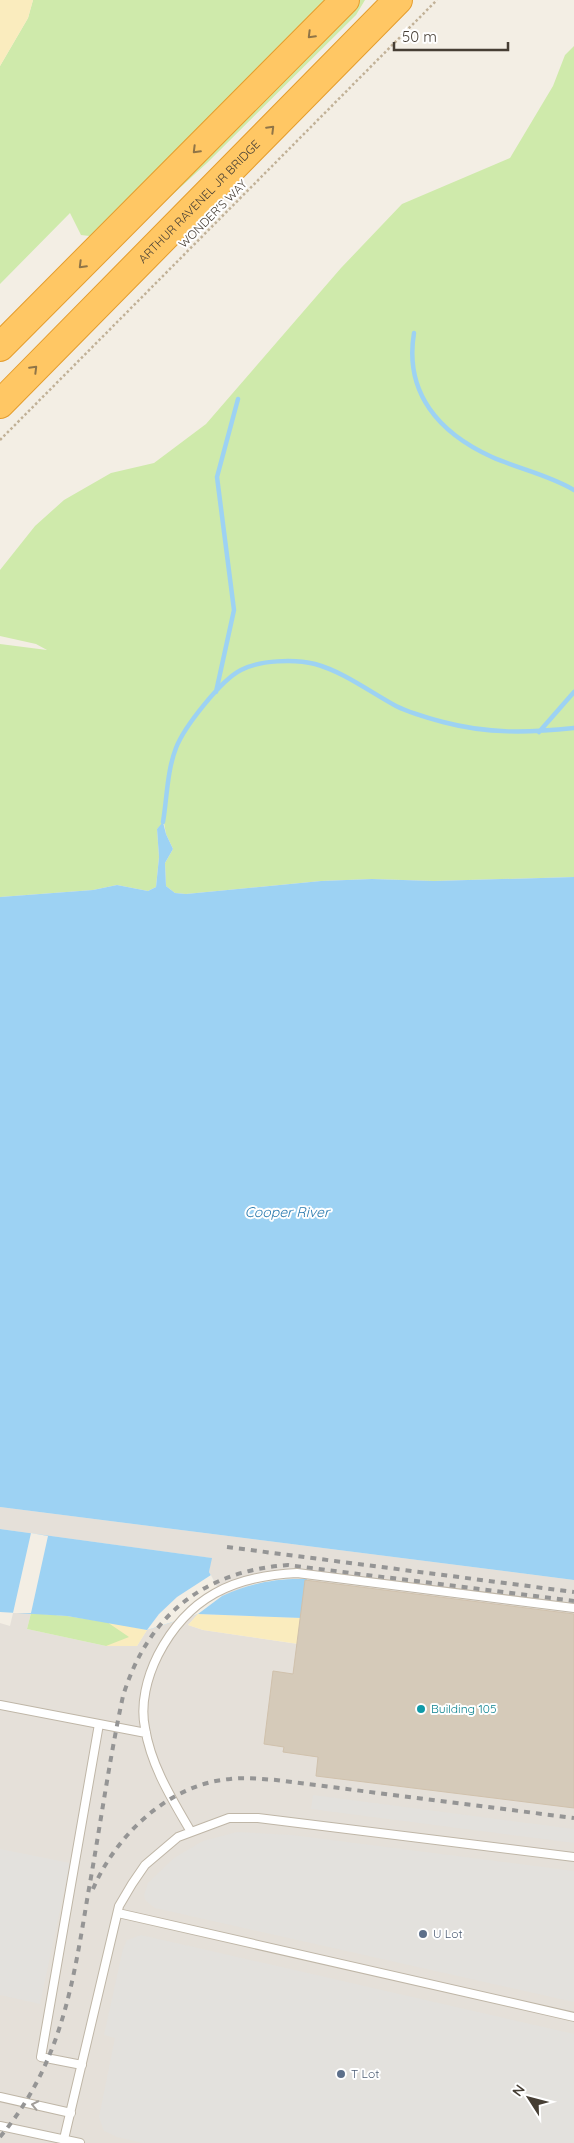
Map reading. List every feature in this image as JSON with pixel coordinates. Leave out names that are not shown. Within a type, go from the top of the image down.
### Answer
[{"type":"highway","points":[[0,348],[345,0]]},
{"type":"highway","name":"ARTHUR RAVENEL JR BRIDGE","points":[[0,404],[398,0]]},
{"type":"lane","points":[[191,1832],[162,1781],[146,1733],[144,1702],[147,1682],[167,1637],[188,1612],[213,1594],[264,1575],[297,1573],[574,1608]]},
{"type":"lane","points":[[0,1705],[146,1733]]},
{"type":"lane","points":[[82,2065],[41,2057],[99,1724]]},
{"type":"lane","points":[[64,2139],[118,1913],[132,1884],[145,1866],[178,1837],[229,1818],[258,1818],[574,1857]]},
{"type":"lane","points":[[118,1913],[574,2017]]},
{"type":"lane","points":[[0,2097],[71,2113]]},
{"type":"lane","points":[[0,2126],[80,2143]]},
{"type":"path","name":"WONDER'S WAY","points":[[0,440],[437,0]]},
{"type":"shaded area","points":[[0,1507],[574,1580],[574,2143],[0,2143],[0,1623],[10,1626],[13,1613],[31,1613],[27,1629],[106,1646],[137,1646],[147,1630],[198,1614],[188,1625],[203,1630],[298,1644],[307,1580],[281,1578],[261,1581],[222,1596],[209,1572],[211,1558],[0,1529]]},
{"type":"shaded area","points":[[313,1795],[574,1829],[574,1843],[311,1809]]},
{"type":"shaded area","name":"U Lot","points":[[237,1832],[292,1835],[574,1871],[574,2002],[155,1908],[146,1901],[144,1895],[148,1883],[174,1858],[203,1841]]},
{"type":"shaded area","points":[[0,1849],[70,1863],[40,2004],[0,1995]]},
{"type":"shaded area","name":"T Lot","points":[[141,1935],[574,2034],[574,2143],[143,2143],[117,2137],[104,2131],[99,2117],[115,2038],[104,2035],[123,1949],[127,1940]]},
{"type":"green space","points":[[33,0],[365,0],[356,15],[207,163],[123,240],[81,235],[70,213],[0,284],[0,66],[28,18]]},
{"type":"green space","points":[[574,46],[574,877],[434,881],[372,879],[321,881],[186,894],[175,893],[166,886],[165,863],[173,849],[166,834],[164,823],[157,829],[159,857],[156,887],[148,891],[117,885],[93,890],[0,897],[0,644],[47,650],[36,644],[0,636],[0,570],[35,526],[64,500],[111,473],[154,463],[206,424],[341,268],[402,204],[510,158],[553,86],[565,55]]},
{"type":"green space","points":[[31,1613],[67,1616],[125,1625],[131,1637],[121,1646],[106,1646],[27,1629]]},
{"type":"sand","points":[[0,0],[33,0],[28,18],[0,66]]},
{"type":"sand","points":[[198,1614],[302,1618],[299,1644],[203,1630],[188,1625]]},
{"type":"sand","points":[[107,1622],[147,1630],[137,1646],[106,1646],[129,1637]]},
{"type":"water","name":"Cooper River","points":[[163,822],[173,849],[165,863],[166,886],[175,893],[186,894],[321,881],[372,879],[434,881],[574,877],[574,1580],[0,1507],[0,897],[93,890],[117,885],[148,891],[156,887],[159,857],[157,829]]},
{"type":"water","points":[[0,1529],[212,1558],[209,1572],[222,1596],[263,1582],[284,1579],[307,1579],[302,1618],[198,1614],[147,1630],[67,1616],[0,1612]]},
{"type":"pier","points":[[31,1533],[48,1536],[31,1613],[13,1613]]},
{"type":"pier","points":[[211,1575],[222,1596],[198,1614],[147,1630],[159,1614],[177,1597]]},
{"type":"building","name":"Building 105","points":[[305,1580],[574,1614],[574,1808],[316,1776],[318,1757],[283,1752],[284,1747],[264,1744],[273,1671],[293,1674]]},
{"type":"waterway","points":[[414,333],[412,355],[420,392],[429,408],[441,423],[456,436],[492,457],[554,480],[574,490]]},
{"type":"waterway","points":[[216,692],[234,610],[217,477],[238,399]]},
{"type":"waterway","points":[[163,822],[171,766],[180,739],[204,705],[224,683],[241,670],[258,664],[288,661],[315,664],[347,677],[401,709],[460,726],[508,731],[574,728]]},
{"type":"waterway","points":[[539,732],[574,692]]},
{"type":"railway","points":[[227,1547],[574,1592]]},
{"type":"railway","points":[[0,2137],[21,2109],[37,2081],[51,2052],[70,1992],[123,1696],[134,1667],[148,1642],[164,1621],[183,1602],[205,1588],[230,1577],[258,1569],[288,1565],[574,1601]]},
{"type":"railway","points":[[93,1889],[103,1869],[116,1850],[130,1832],[147,1816],[166,1802],[186,1791],[208,1783],[230,1779],[276,1780],[574,1818]]},
{"type":"place","name":"Building 105","points":[[421,1709]]},
{"type":"place","name":"U Lot","points":[[423,1934]]},
{"type":"place","name":"T Lot","points":[[341,2074]]}]
